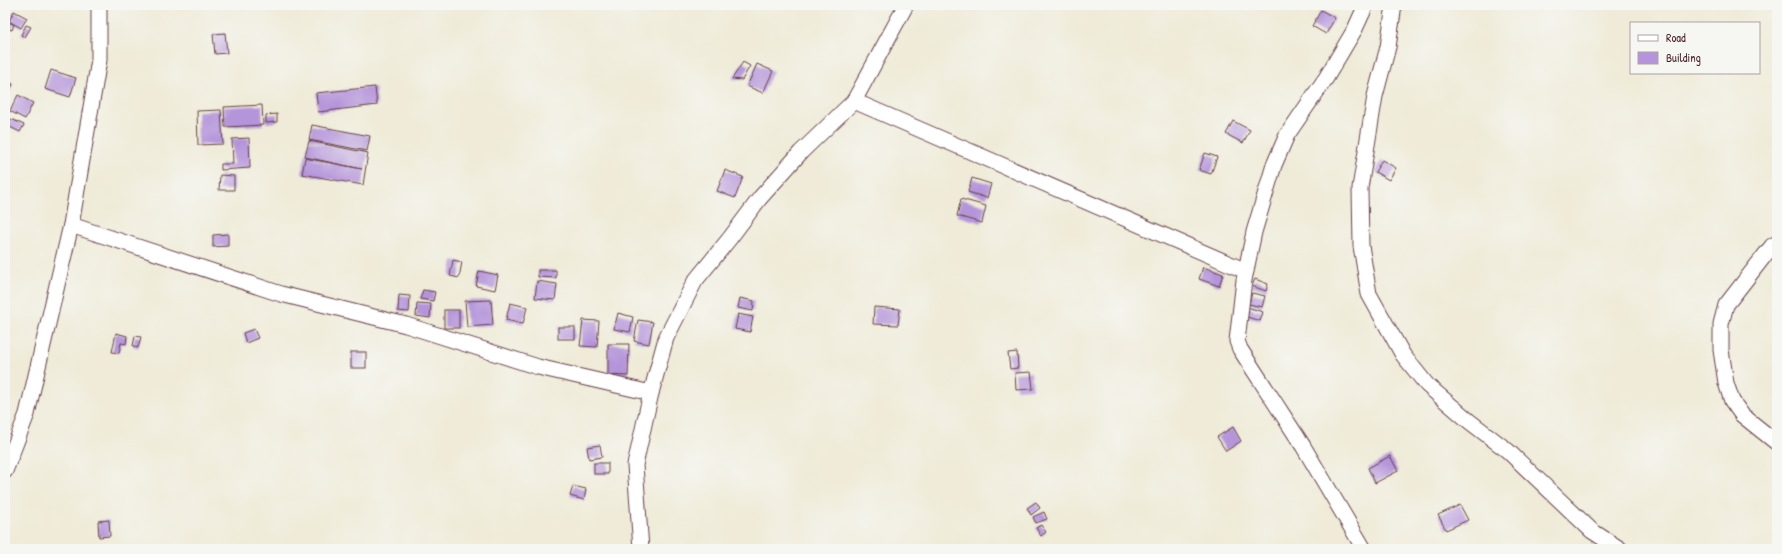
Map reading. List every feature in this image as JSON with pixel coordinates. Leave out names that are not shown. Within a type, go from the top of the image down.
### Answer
[{"type":"street","points":[[5,471],[27,414],[71,225],[99,60],[99,5]]},
{"type":"street","points":[[641,549],[635,464],[651,393],[666,338],[695,280],[730,238],[760,198],[796,157],[854,101],[906,5]]},
{"type":"street","points":[[1364,549],[1303,446],[1240,349],[1237,341],[1237,331],[1246,270],[1254,232],[1269,180],[1287,135],[1326,78],[1355,29],[1366,5]]},
{"type":"street","points":[[1394,5],[1388,46],[1375,96],[1360,188],[1361,246],[1369,294],[1403,355],[1427,385],[1469,421],[1508,451],[1592,531],[1620,549]]},
{"type":"street","points":[[854,101],[1246,270]]},
{"type":"street","points":[[71,225],[281,294],[406,325],[538,367],[651,393]]},
{"type":"street","points":[[1777,243],[1772,246],[1726,305],[1721,324],[1721,350],[1726,383],[1732,401],[1742,415],[1777,443]]},
{"type":"building","points":[[1321,10],[1335,18],[1326,34],[1312,26]]},
{"type":"building","points":[[14,11],[27,18],[21,28],[9,21]]},
{"type":"building","points":[[8,22],[14,25],[12,30],[6,28]]},
{"type":"building","points":[[26,25],[31,27],[25,37],[21,35]]},
{"type":"building","points":[[225,33],[227,53],[215,54],[213,34]]},
{"type":"building","points":[[743,62],[750,66],[742,80],[732,79]]},
{"type":"building","points":[[757,64],[773,71],[763,93],[747,86]]},
{"type":"building","points":[[51,70],[76,78],[70,97],[45,89]]},
{"type":"building","points":[[5,80],[13,84],[8,94],[5,92]]},
{"type":"building","points":[[375,87],[377,105],[318,112],[316,93]]},
{"type":"building","points":[[18,95],[33,103],[25,119],[10,111]]},
{"type":"building","points":[[262,105],[263,125],[225,127],[224,107]]},
{"type":"building","points":[[221,110],[223,144],[198,145],[197,111]]},
{"type":"building","points":[[277,114],[277,122],[266,123],[266,115]]},
{"type":"building","points":[[11,119],[24,125],[20,132],[8,126]]},
{"type":"building","points":[[1233,121],[1250,130],[1243,143],[1226,134]]},
{"type":"building","points":[[312,125],[370,136],[367,151],[309,140]]},
{"type":"building","points":[[249,138],[250,168],[221,170],[221,164],[233,164],[232,139]]},
{"type":"building","points":[[309,141],[368,153],[363,185],[302,174],[305,158],[362,169],[305,157]]},
{"type":"building","points":[[1205,153],[1217,157],[1211,174],[1199,170]]},
{"type":"building","points":[[1382,160],[1396,168],[1389,180],[1375,172]]},
{"type":"building","points":[[725,170],[743,177],[735,198],[717,191]]},
{"type":"building","points":[[220,175],[234,176],[234,190],[219,190]]},
{"type":"building","points":[[972,178],[991,184],[987,198],[968,192]]},
{"type":"building","points":[[961,199],[986,206],[982,223],[957,216]]},
{"type":"building","points":[[228,234],[228,246],[213,247],[213,235]]},
{"type":"building","points":[[453,260],[462,262],[459,278],[450,276]]},
{"type":"building","points":[[1203,267],[1223,274],[1219,286],[1199,279]]},
{"type":"building","points":[[538,270],[556,270],[556,278],[538,277]]},
{"type":"building","points":[[479,271],[498,275],[495,290],[476,286]]},
{"type":"building","points":[[1255,279],[1268,284],[1266,291],[1252,286]]},
{"type":"building","points":[[537,281],[557,284],[555,300],[535,298]]},
{"type":"building","points":[[423,290],[435,292],[433,301],[420,299]]},
{"type":"building","points":[[1252,293],[1265,296],[1262,307],[1249,304]]},
{"type":"building","points":[[399,295],[410,296],[409,312],[398,311]]},
{"type":"building","points":[[740,298],[754,301],[753,311],[738,308]]},
{"type":"building","points":[[491,300],[493,325],[467,327],[465,301]]},
{"type":"building","points":[[417,303],[431,304],[430,318],[416,316]]},
{"type":"building","points":[[510,303],[527,307],[523,324],[506,320]]},
{"type":"building","points":[[874,307],[900,309],[898,325],[873,324]]},
{"type":"building","points":[[1247,307],[1263,312],[1260,321],[1244,316]]},
{"type":"building","points":[[444,310],[459,310],[459,328],[444,328]]},
{"type":"building","points":[[618,313],[633,317],[630,332],[614,329]]},
{"type":"building","points":[[738,314],[753,317],[750,332],[735,329]]},
{"type":"building","points":[[583,320],[599,321],[597,347],[580,346]]},
{"type":"building","points":[[638,320],[653,322],[649,344],[634,341]]},
{"type":"building","points":[[558,327],[575,327],[575,339],[558,339]]},
{"type":"building","points":[[254,329],[258,338],[246,343],[243,333]]},
{"type":"building","points":[[116,333],[127,336],[126,344],[121,343],[119,353],[112,352]]},
{"type":"building","points":[[135,336],[141,337],[138,348],[133,346]]},
{"type":"building","points":[[608,344],[629,344],[628,376],[608,375]]},
{"type":"building","points":[[351,352],[366,352],[366,368],[351,368]]},
{"type":"building","points":[[1017,352],[1018,368],[1010,369],[1008,353]]},
{"type":"building","points":[[1031,372],[1033,389],[1016,390],[1015,373]]},
{"type":"building","points":[[1233,427],[1241,441],[1226,451],[1217,437]]},
{"type":"building","points":[[600,445],[602,457],[589,459],[587,447]]},
{"type":"building","points":[[1390,456],[1398,471],[1375,483],[1368,468]]},
{"type":"building","points":[[594,463],[608,463],[608,474],[594,474]]},
{"type":"building","points":[[573,486],[586,489],[584,500],[570,496]]},
{"type":"building","points":[[1036,502],[1040,508],[1031,515],[1027,508]]},
{"type":"building","points":[[1460,505],[1468,520],[1446,530],[1438,515]]},
{"type":"building","points":[[1044,512],[1047,519],[1036,523],[1033,517]]},
{"type":"building","points":[[109,520],[110,536],[99,537],[98,521]]},
{"type":"building","points":[[1041,525],[1046,532],[1041,536],[1036,528]]}]
